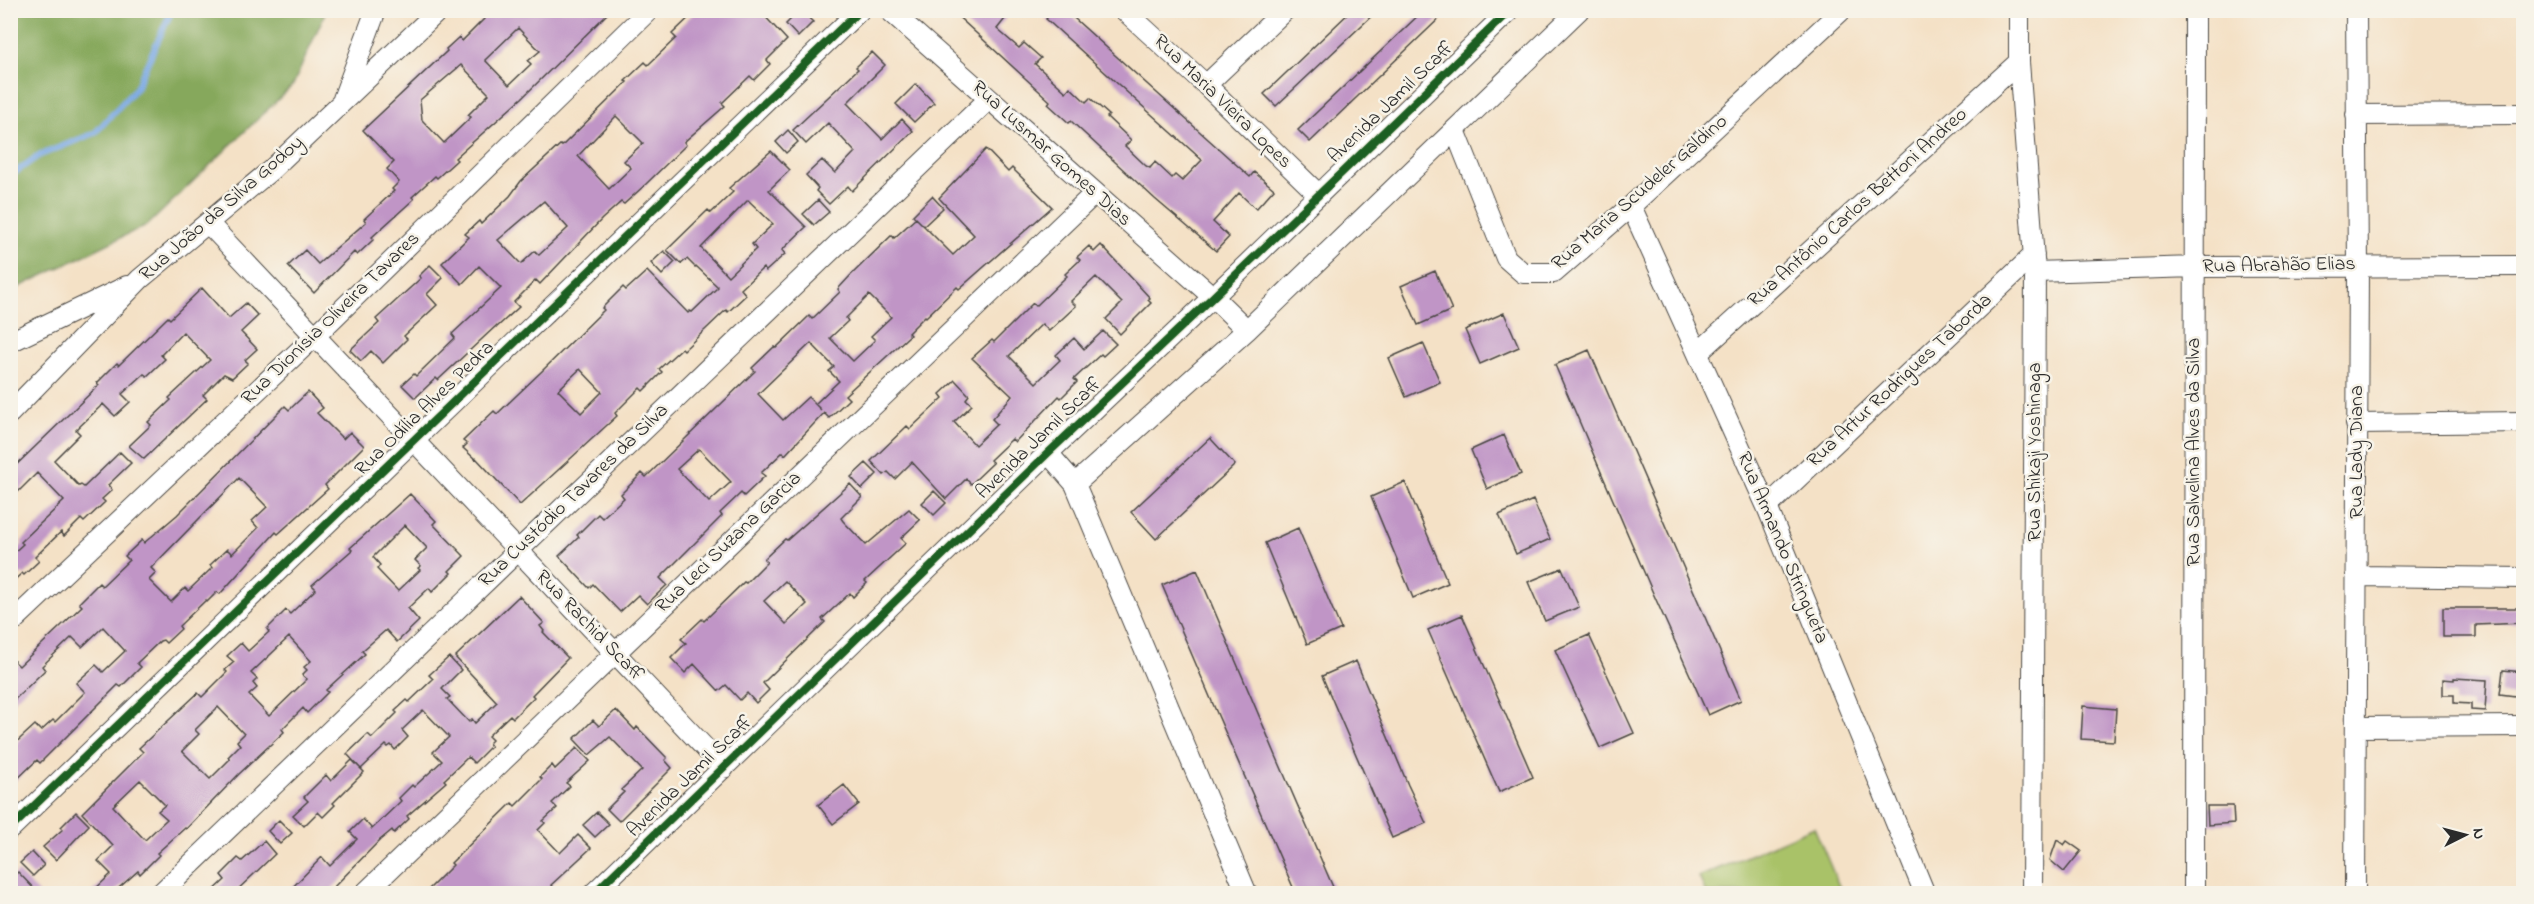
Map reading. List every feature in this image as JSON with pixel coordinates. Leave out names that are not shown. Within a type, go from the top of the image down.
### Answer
[{"type":"street","points":[[341,104],[376,10]]},
{"type":"street","name":"Rua João da Silva Godoy","points":[[10,413],[140,279],[271,170],[439,10]]},
{"type":"street","name":"Rua Dionísia Oliveira Tavares","points":[[10,624],[315,336],[649,10]]},
{"type":"street","name":"Rua Odília Alves Pedra","points":[[10,829],[860,10]]},
{"type":"street","name":"Rua Lusmar Gomes Dias","points":[[889,10],[1213,297],[1247,330]]},
{"type":"street","name":"Rua Maria Vieira Lopes","points":[[1124,10],[1206,85],[1319,195]]},
{"type":"street","points":[[1206,85],[1285,10]]},
{"type":"street","name":"Avenida Jamil Scaff","points":[[593,894],[1510,10]]},
{"type":"street","points":[[1075,484],[1247,330],[1579,10]]},
{"type":"street","name":"Rua Maria Scudeler Galdino","points":[[1455,130],[1506,258],[1523,273],[1554,273],[1631,206],[1842,10]]},
{"type":"street","name":"Rua Shikaji Yoshinaga","points":[[2019,10],[2019,62],[2035,264],[2032,894]]},
{"type":"street","name":"Rua Salvelina Alves da Silva","points":[[2194,894],[2195,10]]},
{"type":"street","name":"Rua Lady Diana","points":[[2355,894],[2358,266],[2356,10]]},
{"type":"street","name":"Rua Antônio Carlos Bettoni Andreo","points":[[1698,353],[2019,62]]},
{"type":"street","name":"Rua Custódio Tavares da Silva","points":[[160,894],[989,99]]},
{"type":"street","points":[[2356,115],[2523,114]]},
{"type":"street","name":"Rua Leci Suzana Garcia","points":[[364,894],[1095,193]]},
{"type":"street","name":"Rua Armando Stringueta","points":[[1631,206],[1767,507],[1925,894]]},
{"type":"street","name":"Rua Rachid Scaff","points":[[208,223],[724,768]]},
{"type":"street","name":"Rua Abrahão Elias","points":[[2035,264],[2195,267],[2523,266]]},
{"type":"street","name":"Rua Artur Rodrigues Taborda","points":[[1767,507],[2035,264]]},
{"type":"street","points":[[10,342],[140,279]]},
{"type":"street","points":[[2356,424],[2523,422]]},
{"type":"street","points":[[1048,453],[1075,484],[1246,894]]},
{"type":"street","points":[[2356,576],[2523,578]]},
{"type":"street","points":[[2356,727],[2523,726]]},
{"type":"green space","points":[[11,10],[326,11],[293,85],[149,224],[11,291]]},
{"type":"green space","points":[[1814,827],[1842,893],[1706,893],[1699,877]]},
{"type":"building","points":[[493,10],[611,10],[522,98],[455,158],[457,160],[412,197],[414,199],[372,237],[374,239],[357,255],[354,252],[314,293],[288,266],[305,250],[318,264],[366,222],[364,219],[394,191],[392,189],[399,182],[387,169],[394,162],[363,130],[459,37],[462,41]],"holes":[[[518,28],[540,51],[528,61],[531,64],[509,85],[485,60]],[[461,65],[489,94],[468,115],[471,117],[444,143],[422,120],[420,100]]]},
{"type":"building","points":[[697,10],[759,10],[787,40],[767,60],[770,64],[754,80],[750,76],[722,103],[725,106],[684,142],[686,145],[646,184],[624,204],[621,202],[602,219],[540,284],[536,280],[514,302],[519,307],[415,398],[402,385],[414,374],[416,376],[455,338],[452,334],[501,288],[479,266],[462,284],[442,263],[469,237],[465,234],[479,221],[481,224],[510,196],[521,181],[560,145],[562,146],[627,82],[625,81],[645,62],[648,65],[676,38],[672,34]],"holes":[[[616,116],[643,143],[624,161],[631,168],[609,189],[578,156]],[[544,201],[568,228],[539,255],[535,251],[521,264],[498,240]]]},
{"type":"building","points":[[800,10],[813,22],[798,37],[786,24]]},
{"type":"building","points":[[951,10],[1012,10],[997,29],[1019,48],[1024,43],[1041,58],[1035,64],[1066,92],[1070,87],[1086,102],[1090,98],[1109,115],[1107,117],[1131,140],[1125,146],[1146,166],[1150,168],[1155,162],[1172,178],[1175,175],[1182,181],[1202,160],[1046,19],[1054,10],[1065,10],[1250,177],[1254,172],[1274,189],[1256,209],[1239,193],[1213,222],[1229,237],[1216,251],[1155,199],[1071,121],[1069,123],[1048,104],[1050,101]]},
{"type":"building","points":[[1352,10],[1378,10],[1276,106],[1264,94]]},
{"type":"building","points":[[1424,10],[1448,10],[1310,142],[1298,130]]},
{"type":"building","points":[[872,52],[885,65],[847,103],[882,139],[902,119],[913,131],[852,191],[848,186],[829,204],[816,191],[818,188],[806,175],[822,160],[835,173],[855,152],[828,123],[806,144],[793,130],[858,69],[856,67]]},
{"type":"building","points":[[916,84],[934,103],[914,122],[896,104]]},
{"type":"building","points":[[788,130],[798,142],[786,153],[776,142]]},
{"type":"building","points":[[986,149],[1008,172],[1012,168],[1052,207],[925,316],[908,333],[910,335],[845,395],[849,399],[829,418],[824,413],[785,455],[783,452],[761,473],[765,476],[744,496],[741,493],[720,513],[722,516],[660,578],[667,585],[647,604],[638,595],[620,612],[593,584],[589,588],[559,556],[598,514],[602,518],[624,498],[621,494],[642,473],[646,477],[755,371],[752,368],[774,347],[776,348],[809,316],[812,319],[840,292],[838,289],[850,276],[892,235],[894,238],[916,218],[953,255],[974,235],[939,198]],"holes":[[[869,295],[891,317],[871,336],[875,340],[853,361],[830,338],[848,321],[846,318]],[[811,343],[834,367],[829,371],[839,381],[815,404],[808,397],[783,420],[758,394]],[[699,449],[731,482],[709,502],[677,469]]]},
{"type":"building","points":[[771,151],[790,170],[769,190],[806,227],[782,250],[785,254],[766,271],[763,268],[741,289],[746,295],[659,369],[662,372],[643,391],[640,388],[615,413],[617,416],[520,505],[476,458],[463,448],[467,444],[463,441],[494,411],[497,414],[541,372],[604,310],[602,308],[623,287],[626,290],[647,271],[688,313],[692,312],[718,287],[687,259],[681,264],[667,250],[708,210],[711,213],[733,192],[729,188]],"holes":[[[748,200],[773,224],[752,244],[756,249],[728,276],[701,248]],[[580,369],[602,392],[581,413],[558,390]]]},
{"type":"building","points":[[932,196],[943,208],[924,226],[913,215]]},
{"type":"building","points":[[818,200],[829,212],[814,225],[803,214]]},
{"type":"building","points":[[1101,245],[1150,298],[1148,300],[1151,303],[1120,334],[1106,319],[1122,303],[1096,277],[1071,301],[1076,306],[1049,331],[1042,324],[1009,356],[1036,383],[1060,360],[1056,355],[1074,338],[1084,349],[1103,331],[1116,344],[1103,356],[1101,354],[1074,379],[1077,382],[1061,398],[1059,396],[1015,442],[1012,439],[990,460],[993,463],[971,484],[966,479],[946,499],[912,462],[895,479],[888,472],[884,475],[871,461],[907,426],[910,429],[943,398],[940,394],[955,380],[969,395],[966,399],[972,405],[954,422],[975,445],[997,424],[992,419],[1012,396],[972,358],[992,340],[994,342],[1033,303],[1036,306],[1067,276],[1065,274],[1080,260],[1077,257],[1089,246],[1094,252]]},
{"type":"building","points":[[664,251],[675,262],[662,275],[651,263]]},
{"type":"building","points":[[430,265],[443,278],[427,294],[437,305],[404,336],[407,339],[383,363],[371,351],[361,361],[350,350],[379,323],[376,319],[421,278],[419,276]]},
{"type":"building","points":[[1435,271],[1452,310],[1418,325],[1401,286]]},
{"type":"building","points":[[202,288],[229,318],[246,303],[258,316],[241,332],[257,349],[245,360],[248,363],[232,378],[224,374],[203,395],[207,399],[144,459],[129,446],[151,425],[148,422],[171,400],[169,398],[210,360],[183,332],[161,355],[165,359],[147,376],[144,374],[122,394],[130,402],[115,416],[103,404],[76,430],[80,434],[54,460],[79,486],[84,487],[120,452],[131,463],[108,485],[112,490],[102,499],[105,502],[84,522],[81,519],[64,536],[61,532],[35,557],[39,561],[10,584],[10,556],[23,544],[21,542],[64,501],[37,473],[18,492],[10,483],[10,471],[99,385],[97,383],[117,363],[119,365],[168,317],[170,319]]},
{"type":"building","points":[[1504,313],[1519,347],[1480,364],[1465,330]]},
{"type":"building","points":[[1423,343],[1440,382],[1406,397],[1389,358]]},
{"type":"building","points":[[1589,350],[1741,700],[1708,715],[1555,365]]},
{"type":"building","points":[[308,392],[323,408],[317,413],[343,439],[350,432],[364,446],[325,485],[328,489],[278,534],[276,532],[220,594],[217,592],[207,602],[206,600],[179,626],[181,629],[166,643],[163,640],[160,641],[137,663],[141,667],[121,687],[118,685],[40,763],[37,760],[10,786],[10,748],[35,725],[41,731],[53,720],[55,722],[85,692],[76,683],[96,665],[103,672],[125,651],[103,627],[82,647],[72,637],[42,666],[45,670],[10,704],[10,657],[19,666],[82,606],[79,603],[99,583],[102,586],[129,560],[125,556],[142,540],[144,543],[177,515],[285,406],[289,410]],"holes":[[[239,478],[267,507],[252,521],[258,528],[232,554],[227,549],[210,565],[212,568],[188,591],[185,588],[171,602],[149,580],[156,573],[151,568]]]},
{"type":"building","points":[[1504,435],[1521,474],[1487,489],[1471,450]]},
{"type":"building","points":[[1210,438],[1235,465],[1156,539],[1131,512]]},
{"type":"building","points":[[866,463],[877,474],[862,489],[851,477]]},
{"type":"building","points":[[1405,482],[1448,583],[1413,598],[1371,497]]},
{"type":"building","points":[[850,484],[862,497],[841,518],[866,545],[909,509],[920,520],[901,538],[906,543],[865,581],[867,583],[853,597],[850,593],[822,619],[825,622],[763,683],[769,690],[756,703],[747,693],[740,700],[726,685],[719,691],[694,664],[685,673],[671,658],[686,643],[681,639],[702,619],[704,621],[744,582],[746,583],[767,562],[764,559],[785,539],[787,540]],"holes":[[[785,581],[807,604],[786,624],[764,601]]]},
{"type":"building","points":[[934,491],[946,503],[934,515],[922,503]]},
{"type":"building","points":[[410,494],[436,521],[433,524],[464,556],[432,592],[429,588],[408,608],[419,621],[397,642],[386,630],[362,651],[365,654],[326,690],[328,692],[307,713],[303,708],[282,729],[284,732],[239,774],[186,829],[157,853],[159,855],[140,874],[138,871],[112,894],[90,894],[111,874],[98,861],[113,846],[82,813],[143,752],[139,748],[198,693],[202,697],[227,672],[225,670],[234,662],[227,656],[241,643],[248,651],[269,632],[267,629],[286,610],[290,614],[316,589],[312,585],[352,550],[350,548]],"holes":[[[405,525],[427,548],[415,560],[421,566],[418,568],[420,570],[398,591],[377,569],[380,565],[373,557]],[[289,637],[311,661],[304,667],[307,670],[302,675],[307,679],[269,716],[249,695],[257,688],[253,683],[257,679],[251,673]],[[218,707],[244,734],[237,741],[240,745],[228,757],[230,759],[210,779],[182,751],[199,734],[195,730]],[[140,780],[165,805],[158,811],[167,819],[145,840],[113,806]]]},
{"type":"building","points":[[1533,500],[1550,539],[1516,554],[1499,515]]},
{"type":"building","points":[[1298,528],[1341,629],[1307,644],[1265,543]]},
{"type":"building","points":[[1562,568],[1579,607],[1545,621],[1528,582]]},
{"type":"building","points":[[1197,570],[1336,894],[1296,894],[1216,711],[1162,585]]},
{"type":"building","points":[[519,596],[544,623],[540,626],[543,632],[568,658],[513,718],[510,715],[488,736],[492,740],[489,743],[491,746],[474,763],[468,757],[444,780],[446,782],[407,816],[409,819],[394,833],[392,830],[380,840],[327,894],[286,894],[322,857],[330,866],[357,839],[350,832],[363,819],[372,829],[401,801],[399,798],[412,785],[414,787],[442,761],[433,752],[449,737],[423,710],[402,730],[408,737],[395,750],[391,745],[388,747],[386,745],[361,769],[347,754],[368,734],[372,738],[397,713],[395,711],[407,700],[409,702],[433,679],[429,675],[449,657],[461,670],[442,689],[450,697],[447,699],[469,722],[472,719],[475,723],[497,702],[455,657]]},
{"type":"building","points":[[2443,608],[2523,608],[2523,623],[2476,625],[2476,637],[2443,637]]},
{"type":"building","points":[[1462,615],[1533,777],[1499,792],[1428,630]]},
{"type":"building","points":[[1589,635],[1634,733],[1600,748],[1555,650]]},
{"type":"building","points":[[1356,661],[1426,823],[1392,838],[1322,676]]},
{"type":"building","points":[[2503,670],[2523,672],[2523,697],[2500,694]]},
{"type":"building","points":[[2454,678],[2487,680],[2485,711],[2471,710],[2471,704],[2454,703],[2454,695],[2443,695],[2443,679],[2454,680]]},
{"type":"building","points":[[2083,706],[2116,709],[2114,741],[2081,739]]},
{"type":"building","points":[[616,710],[635,730],[637,727],[667,758],[665,760],[672,768],[619,821],[607,809],[624,792],[621,790],[642,770],[610,737],[589,755],[574,739],[593,720],[599,726]]},
{"type":"building","points":[[577,748],[590,761],[566,783],[570,786],[552,803],[557,808],[543,821],[545,823],[538,830],[560,853],[578,835],[591,848],[551,885],[559,894],[424,894],[453,865],[451,863],[512,803],[515,806],[542,779],[540,777],[552,765],[555,769]]},
{"type":"building","points":[[352,760],[364,772],[333,803],[335,805],[323,817],[318,812],[304,826],[293,815],[308,801],[304,797],[326,775],[331,781]]},
{"type":"building","points":[[844,785],[859,804],[833,824],[818,805]]},
{"type":"building","points":[[2207,806],[2233,806],[2234,823],[2208,825]]},
{"type":"building","points":[[76,812],[89,825],[56,860],[43,847],[63,829],[61,827]]},
{"type":"building","points":[[597,812],[609,824],[595,837],[583,825]]},
{"type":"building","points":[[279,820],[292,833],[280,844],[268,831]]},
{"type":"building","points":[[2057,840],[2064,845],[2067,841],[2081,851],[2064,872],[2050,860]]},
{"type":"building","points":[[264,841],[275,854],[233,894],[210,894],[225,880],[221,875],[238,858],[242,861]]},
{"type":"building","points":[[32,852],[44,865],[33,876],[20,863]]},
{"type":"building","points":[[18,872],[39,894],[10,894],[10,879]]},
{"type":"waterway","points":[[10,176],[38,156],[95,133],[136,88],[172,10]]},
{"type":"cycle path","points":[[10,829],[860,10]]},
{"type":"cycle path","points":[[593,894],[1510,10]]}]
